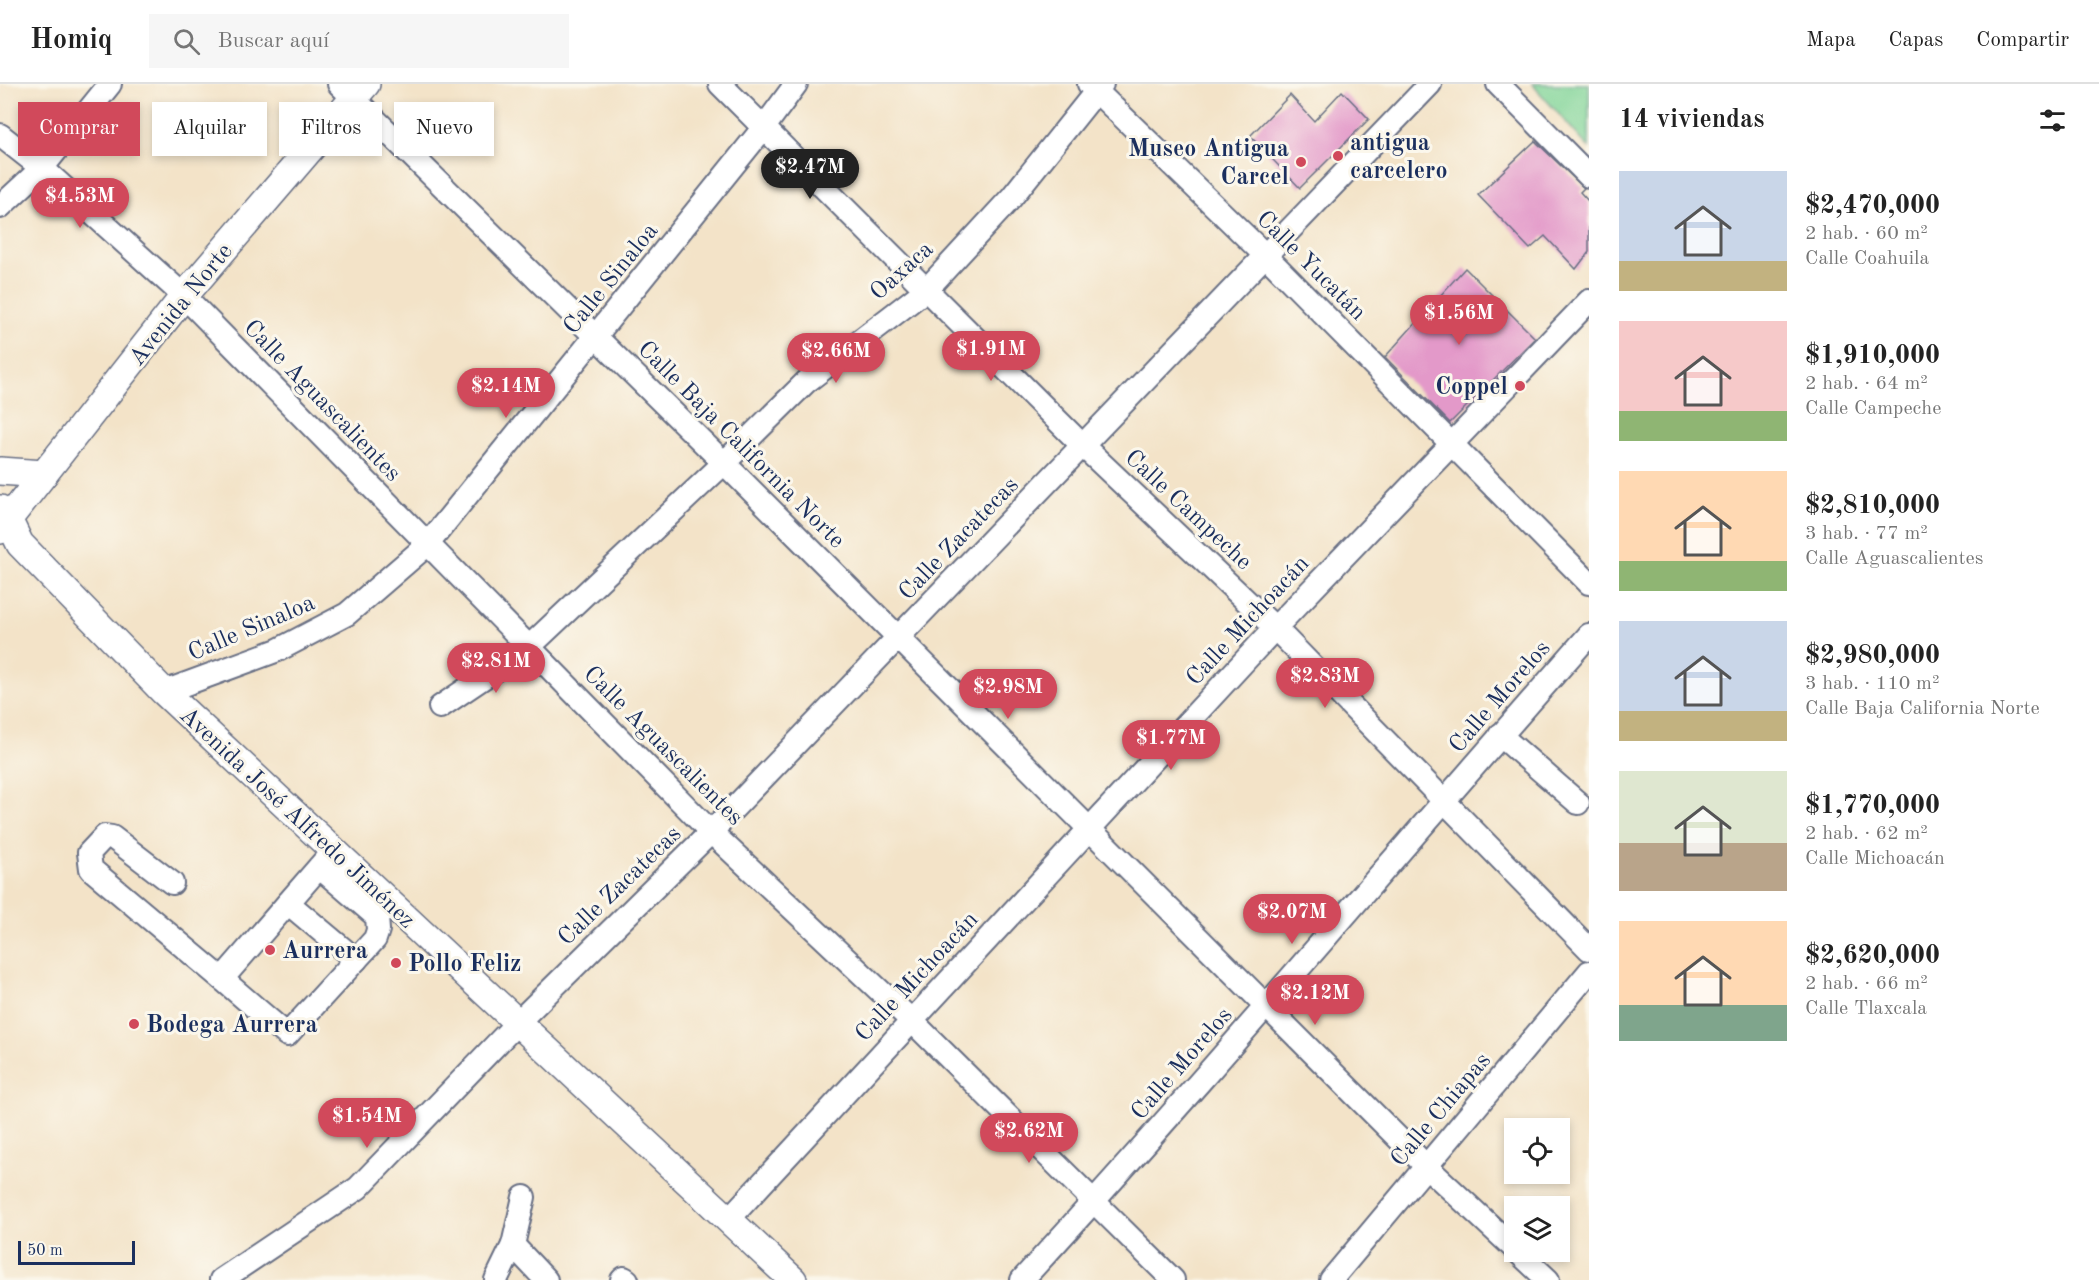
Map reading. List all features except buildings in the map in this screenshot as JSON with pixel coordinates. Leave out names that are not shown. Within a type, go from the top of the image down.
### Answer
[{"type":"main road","name":"Avenida Norte","points":[[6,528],[44,474],[184,296],[353,89]]},
{"type":"main road","points":[[0,471],[44,474]]},
{"type":"main road","name":"Avenida José Alfredo Jiménez","points":[[6,528],[326,859],[517,1023],[793,1280]]},
{"type":"street","points":[[0,207],[42,168],[110,84]]},
{"type":"street","name":"Calle Campeche","points":[[720,84],[765,126],[1084,447],[1275,628],[1589,949]]},
{"type":"street","name":"Calle Sinaloa","points":[[164,692],[278,650],[347,614],[427,545],[597,337],[796,84]]},
{"type":"street","name":"Calle Zacatecas","points":[[221,1280],[358,1188],[517,1023],[711,832],[1084,447],[1264,254],[1430,84]]},
{"type":"street","points":[[1498,84],[1589,176]]},
{"type":"street","name":"Calle Yucatán","points":[[1095,86],[1589,583]]},
{"type":"street","name":"Oaxaca","points":[[440,707],[529,647],[724,463],[806,382],[927,289],[1011,198],[1095,86]]},
{"type":"street","name":"Calle Baja California Norte","points":[[353,89],[1088,831],[1427,1167],[1504,1239]]},
{"type":"street","name":"Calle Aguascalientes","points":[[0,135],[42,168],[184,296],[711,832],[912,1021],[1173,1280]]},
{"type":"street","name":"Calle Michoacán","points":[[729,1219],[1275,628],[1589,300]]},
{"type":"street","name":"Calle Morelos","points":[[1023,1280],[1267,1006],[1442,801],[1589,635]]},
{"type":"street","points":[[1500,735],[1578,803]]},
{"type":"street","points":[[172,883],[112,837],[105,836],[89,853],[91,869],[287,1035],[375,939],[378,930],[377,917],[326,859],[222,979]]},
{"type":"street","points":[[288,903],[356,960]]},
{"type":"street","name":"Calle Chiapas","points":[[1331,1280],[1589,972]]},
{"type":"street","points":[[496,1280],[513,1245],[524,1197]]},
{"type":"street","points":[[513,1245],[546,1280]]},
{"type":"street","name":"Calle Baja California Norte","points":[[1529,1262],[1548,1280]]},
{"type":"street","points":[[622,1280],[624,1278],[627,1280]]},
{"type":"green space","points":[[1532,84],[1589,84],[1589,148]]},
{"type":"place","name":"antigua carcelero","points":[[1338,156]]},
{"type":"place","name":"Museo Antigua Carcel","points":[[1301,162]]},
{"type":"place","name":"Coppel","points":[[1520,386]]},
{"type":"place","name":"Aurrera","points":[[270,950]]},
{"type":"place","name":"Pollo Feliz","points":[[396,963]]},
{"type":"place","name":"Bodega Aurrera","points":[[134,1024]]}]
